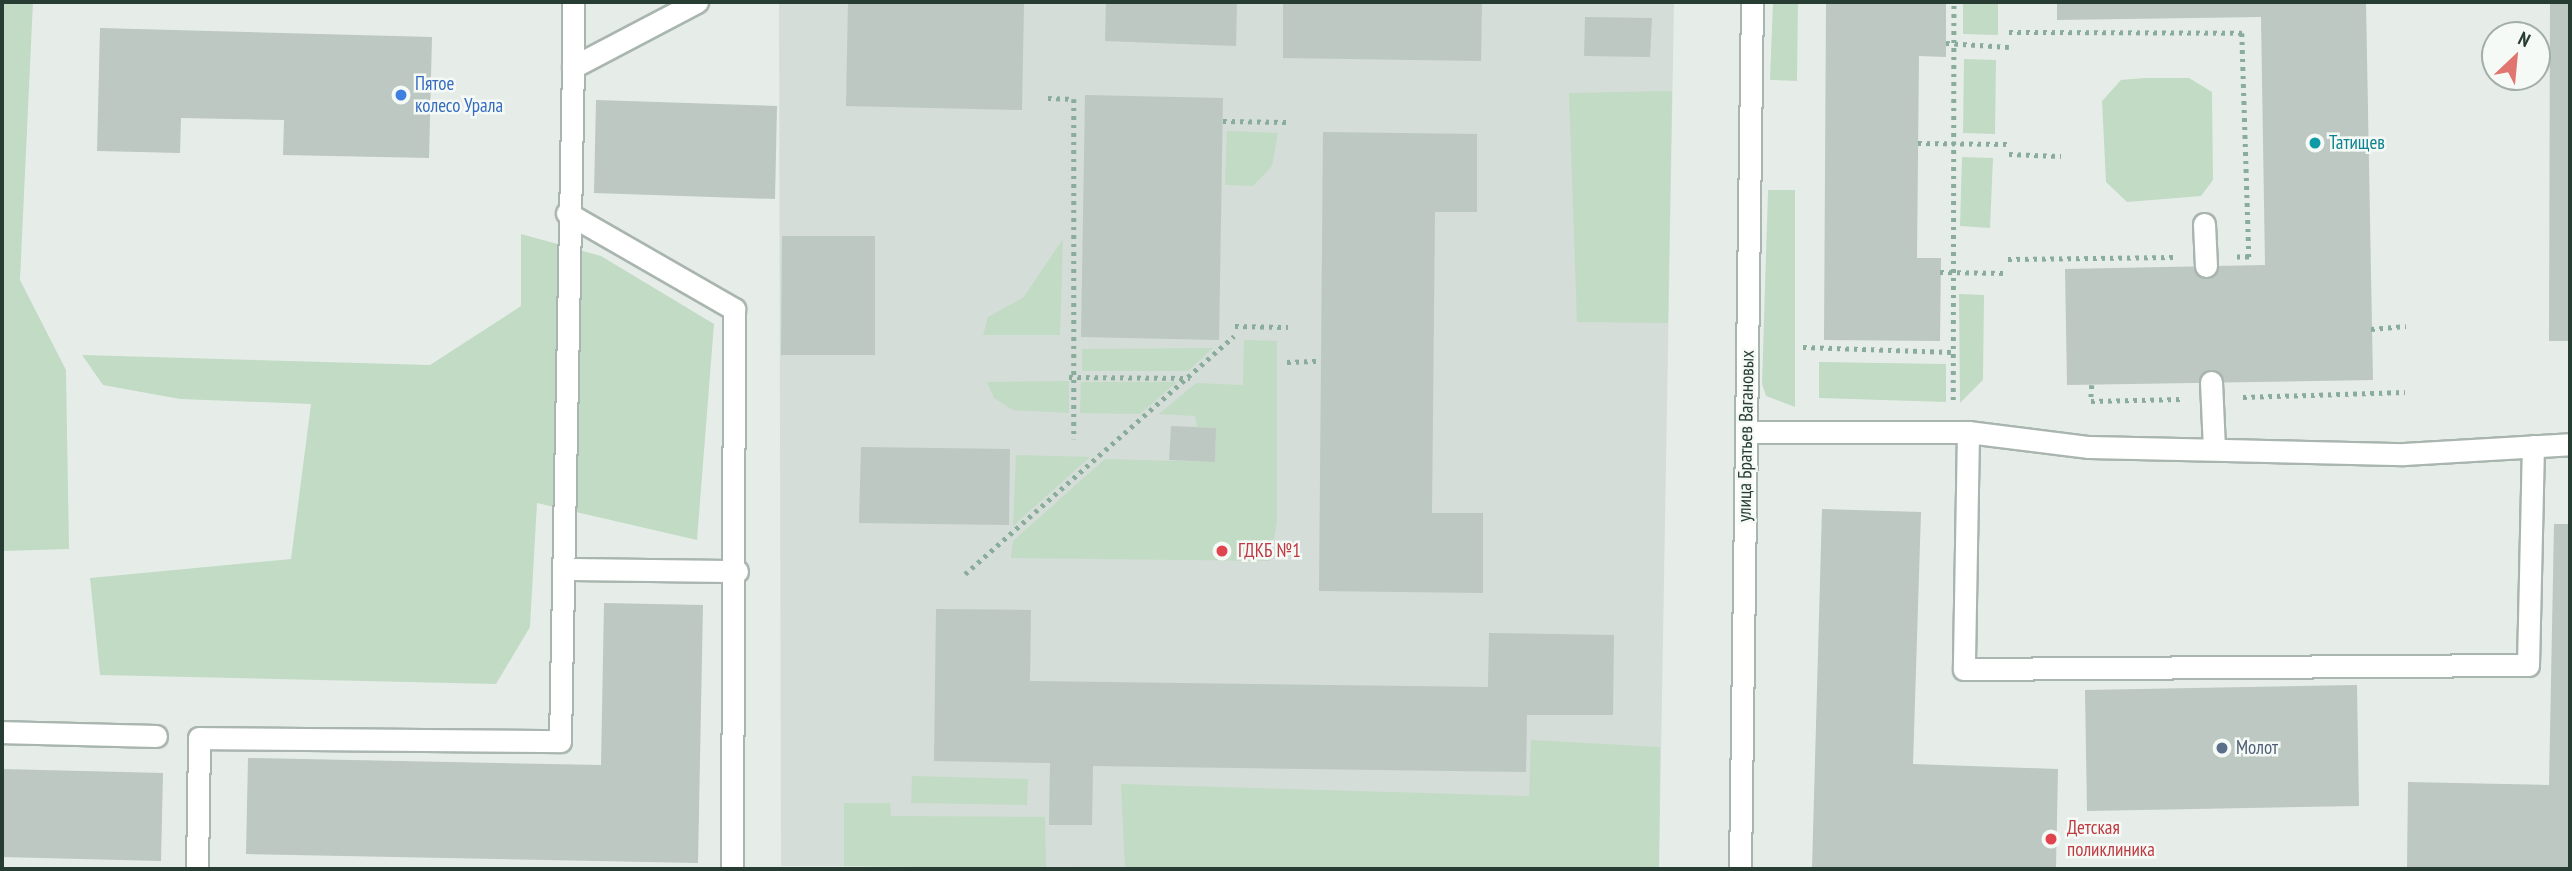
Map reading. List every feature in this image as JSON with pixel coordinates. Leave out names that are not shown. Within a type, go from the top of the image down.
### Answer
[{"type":"street","points":[[197,869],[199,738],[560,741],[567,213],[573,2]]},
{"type":"street","points":[[573,67],[697,2]]},
{"type":"street","name":"улица Братьев Вагановых","points":[[1740,869],[1752,2]]},
{"type":"street","points":[[567,213],[734,309],[737,571],[733,869]]},
{"type":"street","points":[[2204,224],[2206,262]]},
{"type":"street","points":[[2211,383],[2214,449]]},
{"type":"street","points":[[1746,432],[1961,432],[2090,447],[2404,454],[2570,444]]},
{"type":"street","points":[[1961,432],[1964,669],[2528,665],[2533,446]]},
{"type":"street","points":[[563,569],[737,571]]},
{"type":"street","points":[[2,732],[156,736]]},
{"type":"path","points":[[1954,2],[1951,352],[1961,432]]},
{"type":"path","points":[[2008,260],[2206,262],[2249,257],[2242,33],[2009,32]]},
{"type":"path","points":[[1946,43],[2009,47]]},
{"type":"path","points":[[1048,98],[1074,99],[1074,439]]},
{"type":"path","points":[[1223,121],[1290,122]]},
{"type":"path","points":[[1918,144],[2009,144]]},
{"type":"path","points":[[2009,154],[2061,156]]},
{"type":"path","points":[[1940,272],[2008,273]]},
{"type":"path","points":[[1235,326],[1288,327]]},
{"type":"path","points":[[2371,329],[2406,326]]},
{"type":"path","points":[[965,574],[1191,378],[1234,336]]},
{"type":"path","points":[[1803,347],[1951,352]]},
{"type":"path","points":[[1287,362],[1321,361]]},
{"type":"path","points":[[1072,377],[1191,378]]},
{"type":"shaded area","name":"ГДКБ №1","points":[[779,2],[1674,2],[1659,869],[781,866]]},
{"type":"green space","points":[[2,2],[33,2],[20,280],[66,370],[69,549],[2,551]]},
{"type":"green space","points":[[1773,2],[1798,2],[1797,81],[1770,80]]},
{"type":"green space","points":[[1963,2],[1998,2],[1998,35],[1963,34]]},
{"type":"green space","points":[[1964,59],[1996,60],[1995,134],[1963,133]]},
{"type":"green space","points":[[2189,78],[2212,92],[2213,180],[2201,196],[2127,202],[2106,182],[2102,101],[2121,80]]},
{"type":"green space","points":[[1672,91],[1668,323],[1577,322],[1569,93]]},
{"type":"green space","points":[[1227,131],[1278,133],[1272,166],[1253,186],[1225,185]]},
{"type":"green space","points":[[1962,157],[1993,158],[1990,228],[1960,226]]},
{"type":"green space","points":[[1768,190],[1795,190],[1795,407],[1766,396],[1762,384]]},
{"type":"green space","points":[[521,234],[601,256],[714,324],[697,540],[537,503],[530,627],[496,684],[100,675],[90,578],[291,559],[311,404],[180,399],[103,385],[82,355],[430,365],[521,306]]},
{"type":"green space","points":[[1063,239],[1060,335],[983,335],[988,317],[1023,298]]},
{"type":"green space","points":[[1959,294],[1984,295],[1983,380],[1960,403]]},
{"type":"green space","points":[[1244,340],[1277,341],[1277,521],[1270,561],[1011,558],[1013,541],[1105,459],[1215,462],[1216,428],[1197,427],[1195,416],[1159,414],[1196,383],[1243,385]]},
{"type":"green space","points":[[1213,348],[1188,371],[1082,371],[1082,349]]},
{"type":"green space","points":[[1819,362],[1946,364],[1946,402],[1819,398]]},
{"type":"green space","points":[[1069,381],[1069,413],[1013,410],[994,398],[987,382]]},
{"type":"green space","points":[[1081,382],[1177,382],[1140,414],[1080,413]]},
{"type":"green space","points":[[1016,455],[1090,457],[1013,526]]},
{"type":"green space","points":[[1531,740],[1660,747],[1659,869],[1125,869],[1121,784],[1529,796]]},
{"type":"green space","points":[[912,776],[1028,779],[1027,805],[911,803]]},
{"type":"green space","points":[[844,803],[890,803],[891,816],[1045,817],[1046,869],[844,866]]},
{"type":"building","points":[[848,2],[1024,2],[1022,110],[846,106]]},
{"type":"building","points":[[1106,2],[1237,2],[1236,46],[1105,41]]},
{"type":"building","points":[[1283,2],[1482,2],[1481,61],[1283,58]]},
{"type":"building","points":[[1826,2],[1946,2],[1946,57],[1919,56],[1917,258],[1941,258],[1940,341],[1824,340]]},
{"type":"building","name":"Татищев","points":[[2057,2],[2366,2],[2373,380],[2067,385],[2065,269],[2265,265],[2261,17],[2057,20]]},
{"type":"building","points":[[2550,2],[2570,2],[2570,341],[2549,341]]},
{"type":"building","points":[[1585,17],[1652,18],[1650,57],[1584,56]]},
{"type":"building","points":[[100,28],[432,37],[429,158],[283,155],[284,120],[181,118],[180,153],[97,151]]},
{"type":"building","points":[[1085,95],[1223,98],[1219,340],[1081,337]]},
{"type":"building","points":[[596,100],[777,106],[775,199],[594,193]]},
{"type":"building","points":[[1323,132],[1477,134],[1477,212],[1435,212],[1432,513],[1483,513],[1483,593],[1319,591]]},
{"type":"building","points":[[782,236],[875,236],[875,355],[781,355]]},
{"type":"building","points":[[1171,426],[1216,428],[1215,462],[1169,460]]},
{"type":"building","points":[[861,447],[1010,449],[1009,525],[859,523]]},
{"type":"building","points":[[1822,509],[1921,512],[1913,764],[2058,769],[2056,869],[1812,869]]},
{"type":"building","points":[[2554,524],[2570,524],[2570,869],[2407,869],[2408,782],[2549,785]]},
{"type":"building","points":[[604,603],[703,605],[698,863],[246,854],[248,758],[601,765]]},
{"type":"building","points":[[936,609],[1031,610],[1030,681],[1488,687],[1489,633],[1614,635],[1613,715],[1527,715],[1526,772],[1093,766],[1092,825],[1049,825],[1050,763],[934,761]]},
{"type":"building","name":"Молот","points":[[2357,685],[2359,806],[2087,811],[2085,690]]},
{"type":"building","points":[[2,769],[163,773],[161,861],[2,857]]},
{"type":"place","name":"Пятое колесо Урала","points":[[401,95]]},
{"type":"place","name":"Татищев","points":[[2315,143]]},
{"type":"place","name":"ГДКБ №1","points":[[1222,551]]},
{"type":"place","name":"Молот","points":[[2222,748]]},
{"type":"place","name":"Детская поликлиника","points":[[2051,839]]}]
